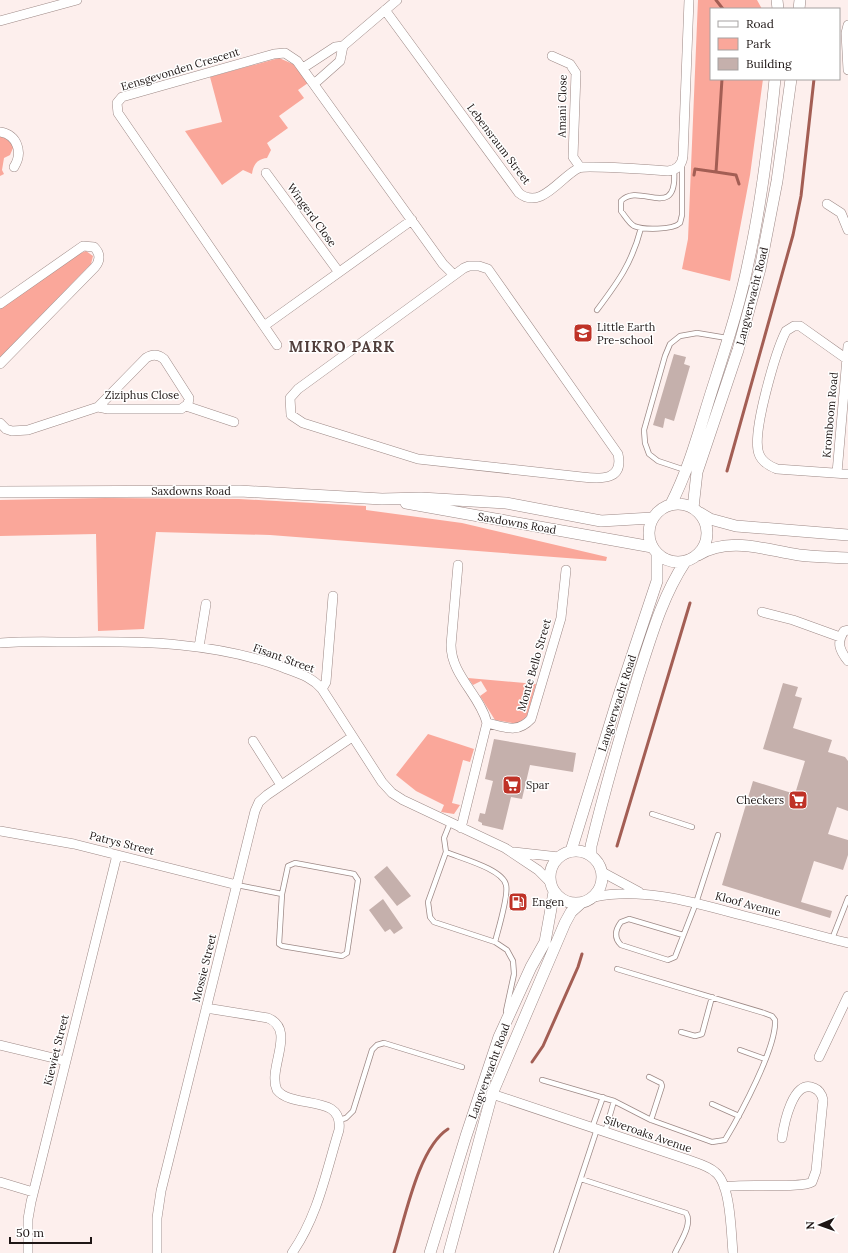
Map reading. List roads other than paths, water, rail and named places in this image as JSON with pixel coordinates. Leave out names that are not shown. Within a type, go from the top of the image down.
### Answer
[{"type":"street","points":[[0,21],[77,0]]},
{"type":"street","points":[[303,68],[335,48],[343,46],[397,0]]},
{"type":"street","points":[[580,167],[674,170],[682,162],[689,0]]},
{"type":"street","name":"Lebensraum Street","points":[[385,10],[519,193],[531,199],[541,196],[580,167]]},
{"type":"street","points":[[848,25],[846,33],[848,70]]},
{"type":"street","points":[[314,84],[340,61],[343,46]]},
{"type":"street","name":"Eensgevonden Crescent","points":[[277,345],[118,114],[116,107],[119,100],[125,96],[274,54],[290,55],[303,68],[443,264],[454,275]]},
{"type":"street","name":"Amani Close","points":[[552,56],[570,64],[576,73],[573,153],[574,160],[580,167]]},
{"type":"street","name":"Langverwacht Road","points":[[671,504],[686,470],[729,338],[749,261],[765,172],[775,80]]},
{"type":"street","name":"Langverwacht Road","points":[[696,510],[697,472],[738,350],[760,269],[776,188],[791,80]]},
{"type":"street","points":[[0,132],[12,138],[18,147],[18,157],[14,167]]},
{"type":"street","name":"Wingerd Close","points":[[266,173],[338,272]]},
{"type":"street","points":[[827,204],[841,213],[848,230]]},
{"type":"street","points":[[264,326],[412,220]]},
{"type":"street","points":[[0,304],[83,246],[94,247],[98,253],[97,264],[0,364]]},
{"type":"street","points":[[469,266],[479,266],[488,269],[618,454],[620,463],[617,471],[610,477],[601,479],[418,459],[303,423],[291,415],[290,398],[298,389],[454,275],[469,266]]},
{"type":"street","points":[[847,359],[800,326],[794,326],[786,331],[757,429],[759,455],[769,466],[777,469],[848,474]]},
{"type":"street","name":"Kromboom Road","points":[[837,473],[848,346]]},
{"type":"street","name":"Ziziphus Close","points":[[3,426],[12,431],[34,429],[98,407],[146,358],[156,355],[164,359],[188,395],[189,401],[186,406]]},
{"type":"street","name":"Ziziphus Close","points":[[98,407],[108,409],[178,409],[186,406],[234,422]]},
{"type":"street","name":"Saxdowns Road","points":[[0,492],[189,490],[292,493],[382,498],[421,498],[506,503],[601,521],[652,518]]},
{"type":"street","name":"Saxdowns Road","points":[[382,498],[654,551]]},
{"type":"street","points":[[848,535],[736,526],[710,519],[686,505],[671,504],[657,512],[652,518],[648,532],[654,551],[669,562],[685,562],[708,549],[720,546],[744,545],[799,555],[848,558]]},
{"type":"street","points":[[696,510],[706,526],[707,534],[706,542],[698,555]]},
{"type":"street","name":"Langverwacht Road","points":[[571,851],[657,581],[654,551]]},
{"type":"street","name":"Langverwacht Road","points":[[591,855],[591,846],[616,751],[648,645],[669,588],[685,562]]},
{"type":"street","points":[[458,565],[451,645],[452,657],[456,668],[484,713],[487,723],[461,828]]},
{"type":"street","name":"Monte Bello Street","points":[[487,723],[514,728],[523,727],[531,719],[561,618],[566,570]]},
{"type":"street","points":[[322,689],[326,682],[333,596]]},
{"type":"street","points":[[198,647],[206,604]]},
{"type":"street","points":[[762,612],[792,620],[840,637]]},
{"type":"street","points":[[848,630],[844,631],[840,637],[840,650],[848,661]]},
{"type":"street","name":"Fisant Street","points":[[0,643],[128,641],[165,642],[259,659],[308,677],[322,689],[382,782],[392,793],[403,800],[512,852],[538,870],[552,887]]},
{"type":"street","name":"Mossie Street","points":[[157,1253],[157,1218],[160,1200],[206,1008],[257,806],[263,798],[352,736]]},
{"type":"street","points":[[253,741],[281,785]]},
{"type":"street","name":"Patrys Street","points":[[0,831],[74,844],[237,885]]},
{"type":"street","points":[[571,851],[584,852],[591,855],[600,865],[602,872],[601,885],[594,897],[581,903],[568,902],[552,887],[551,869],[559,857],[571,851]]},
{"type":"street","name":"Fisant Street","points":[[512,852],[559,857]]},
{"type":"street","name":"Kiewiet Street","points":[[28,1253],[28,1219],[33,1192],[117,855]]},
{"type":"street","name":"Kloof Avenue","points":[[602,872],[641,893]]},
{"type":"street","name":"Langverwacht Road","points":[[430,1253],[466,1136],[499,1038],[531,967],[545,942],[552,887]]},
{"type":"street","name":"Kloof Avenue","points":[[594,897],[616,892],[641,893],[696,903],[848,943]]},
{"type":"street","name":"Langverwacht Road","points":[[449,1253],[492,1094],[565,923],[571,912],[581,903]]},
{"type":"street","points":[[819,1057],[848,996]]},
{"type":"street","points":[[206,1008],[268,1018],[276,1022],[282,1034],[274,1080],[277,1090],[288,1098],[328,1106],[334,1111],[339,1120],[339,1130],[314,1214],[306,1231],[292,1253]]},
{"type":"street","points":[[0,1045],[66,1061]]},
{"type":"street","points":[[724,1187],[744,1184],[801,1185],[812,1182],[816,1171],[823,1100],[819,1091],[815,1088],[805,1087],[798,1091],[785,1121],[782,1138]]},
{"type":"street","name":"Silveroaks Avenue","points":[[492,1094],[708,1167],[720,1176],[724,1187],[733,1253]]},
{"type":"street","points":[[0,1182],[33,1192]]},
{"type":"lane","points":[[674,170],[674,188],[668,196],[629,196],[621,201],[621,211],[632,224],[641,228],[672,228],[680,223],[682,215],[682,162]]},
{"type":"lane","points":[[597,310],[622,278],[638,240],[641,228]]},
{"type":"lane","points":[[686,470],[658,461],[649,454],[645,443],[644,430],[665,356],[670,344],[680,336],[697,333],[729,338]]},
{"type":"lane","points":[[652,814],[692,827]]},
{"type":"lane","points":[[450,823],[444,838],[446,852],[428,902],[430,917],[434,922],[495,942],[507,950],[513,961],[514,974],[499,1038]]},
{"type":"lane","points":[[683,935],[629,920],[621,922],[615,936],[616,941],[621,945],[668,960],[675,957],[696,903],[718,834]]},
{"type":"lane","points":[[446,852],[494,871],[504,878],[507,890],[495,942]]},
{"type":"lane","points":[[291,864],[354,874],[358,880],[347,953],[342,956],[282,946],[279,944],[278,938],[282,894],[288,866],[291,864]]},
{"type":"lane","points":[[237,885],[282,894]]},
{"type":"lane","points":[[832,939],[848,898]]},
{"type":"lane","points":[[542,1080],[614,1101],[651,1120],[712,1142],[725,1140],[739,1116],[775,1036],[775,1020],[772,1016],[764,1013],[616,969]]},
{"type":"lane","points":[[681,1032],[695,1036],[702,1034],[712,997]]},
{"type":"lane","points":[[339,1120],[346,1118],[353,1112],[372,1050],[377,1045],[384,1043],[462,1067]]},
{"type":"lane","points":[[740,1050],[765,1059]]},
{"type":"lane","points":[[649,1078],[662,1083],[651,1120]]},
{"type":"lane","points":[[598,1130],[602,1097]]},
{"type":"lane","points":[[556,1253],[598,1130],[614,1101]]},
{"type":"lane","points":[[712,1104],[739,1116]]},
{"type":"lane","points":[[581,1179],[686,1213],[689,1223],[675,1253]]},
{"type":"waterway","points":[[716,0],[722,8]]},
{"type":"waterway","points":[[722,80],[716,172],[736,175],[739,184]]},
{"type":"waterway","points":[[727,471],[793,235],[801,196],[814,80]]},
{"type":"waterway","points":[[694,175],[695,169],[716,172]]},
{"type":"waterway","points":[[617,846],[690,603]]},
{"type":"waterway","points":[[532,1062],[543,1046],[578,967],[582,954]]},
{"type":"waterway","points":[[394,1253],[414,1185],[421,1168],[428,1152],[438,1138],[448,1129]]},
{"type":"place","name":"Little Earth Pre-school","points":[[583,333]]},
{"type":"place","name":"Spar","points":[[512,785]]},
{"type":"place","name":"Checkers","points":[[798,800]]},
{"type":"place","name":"Engen","points":[[518,902]]},
{"type":"district","name":"MIKRO PARK","points":[[342,347]]}]
